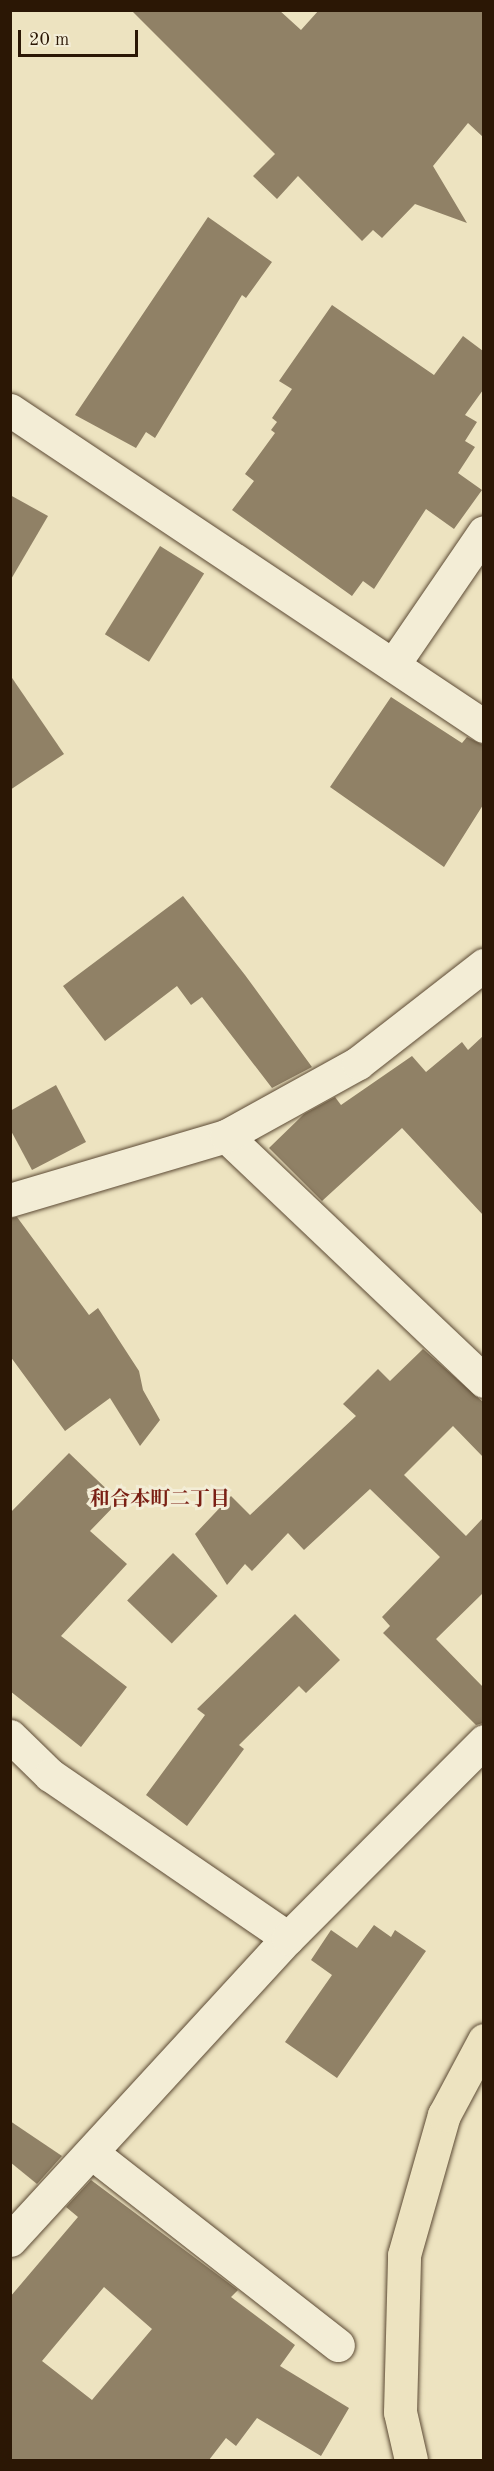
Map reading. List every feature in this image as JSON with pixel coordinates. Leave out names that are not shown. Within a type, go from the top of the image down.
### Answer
[{"type":"highway","points":[[411,2460],[400,2412],[404,2255],[444,2115],[483,2040]]},
{"type":"street","points":[[10,410],[483,726]]},
{"type":"street","points":[[393,665],[483,532]]},
{"type":"street","points":[[10,1200],[226,1136],[358,1063],[483,965]]},
{"type":"street","points":[[226,1136],[483,1381]]},
{"type":"street","points":[[10,1736],[50,1775],[288,1938]]},
{"type":"street","points":[[10,2240],[288,1938],[483,1741]]},
{"type":"street","points":[[92,2153],[338,2345]]},
{"type":"building","points":[[131,10],[279,10],[301,30],[319,10],[483,10],[483,137],[468,123],[433,166],[467,223],[415,204],[382,238],[373,230],[362,241],[298,176],[277,199],[253,176],[275,154]]},
{"type":"building","points":[[208,217],[272,262],[246,298],[242,295],[155,438],[146,432],[136,448],[75,415]]},
{"type":"building","points":[[332,305],[434,375],[463,336],[483,351],[483,390],[465,415],[477,422],[465,441],[475,447],[458,473],[482,490],[454,529],[426,509],[374,589],[363,581],[352,596],[232,510],[254,481],[245,474],[275,433],[271,430],[277,422],[272,418],[292,389],[279,381]]},
{"type":"building","points":[[10,495],[48,516],[10,581]]},
{"type":"building","points":[[160,546],[204,574],[149,662],[105,634]]},
{"type":"building","points":[[10,675],[64,754],[10,790]]},
{"type":"building","points":[[391,697],[462,743],[467,737],[483,745],[483,805],[444,867],[330,787]]},
{"type":"building","points":[[183,896],[245,975],[312,1067],[272,1088],[202,997],[191,1005],[177,986],[105,1041],[63,986]]},
{"type":"building","points":[[483,1036],[483,1215],[402,1128],[322,1201],[269,1148],[304,1114],[335,1097],[341,1105],[412,1056],[426,1072],[462,1042],[468,1050]]},
{"type":"building","points":[[56,1085],[86,1142],[32,1170],[10,1129],[10,1111]]},
{"type":"building","points":[[17,1217],[89,1315],[98,1308],[139,1371],[143,1390],[160,1420],[140,1446],[110,1398],[65,1431],[10,1356],[10,1218]]},
{"type":"building","points":[[423,1349],[483,1402],[483,1457],[453,1426],[404,1475],[466,1536],[483,1518],[483,1593],[436,1639],[483,1687],[483,1723],[476,1725],[383,1633],[390,1626],[382,1617],[440,1557],[370,1489],[304,1550],[288,1533],[252,1571],[245,1564],[227,1585],[195,1534],[231,1496],[250,1515],[356,1416],[343,1404],[378,1369],[390,1381]]},
{"type":"building","points":[[69,1453],[119,1501],[90,1531],[127,1564],[61,1636],[127,1687],[81,1747],[10,1691],[10,1513]]},
{"type":"building","points":[[173,1553],[218,1596],[172,1644],[127,1600]]},
{"type":"building","points":[[295,1614],[340,1660],[306,1693],[299,1686],[239,1745],[244,1749],[187,1826],[146,1795],[205,1715],[197,1709]]},
{"type":"building","points":[[374,1925],[391,1937],[395,1930],[426,1951],[337,2078],[285,2042],[332,1975],[311,1960],[331,1930],[357,1948]]},
{"type":"building","points":[[10,2121],[62,2156],[37,2184],[10,2162]]},
{"type":"building","points":[[91,2180],[238,2290],[231,2297],[295,2345],[280,2366],[349,2408],[321,2456],[257,2418],[236,2446],[226,2438],[209,2460],[10,2460],[10,2297],[78,2217],[66,2207]],"holes":[[[104,2287],[152,2329],[92,2400],[42,2361]]]},
{"type":"district","name":"和合本町二丁目","points":[[160,1500]]}]
